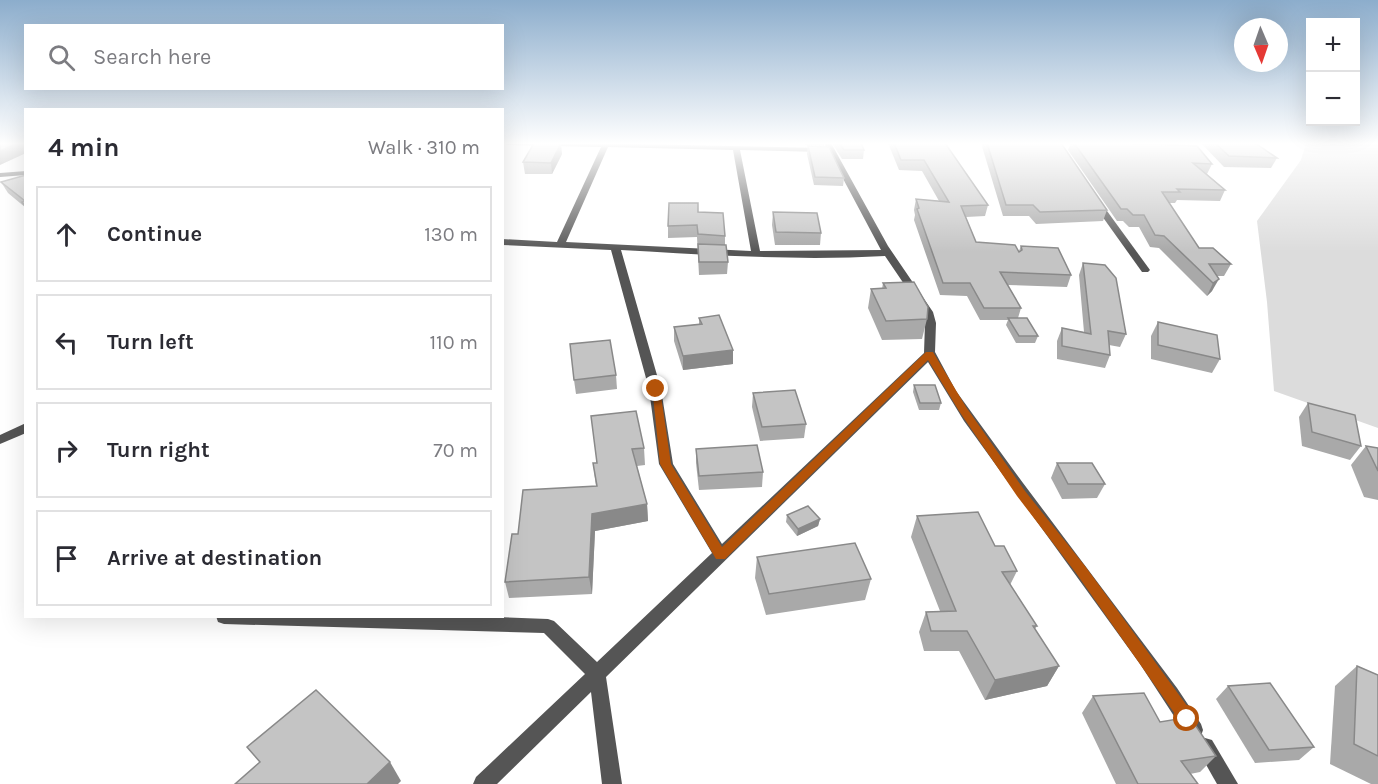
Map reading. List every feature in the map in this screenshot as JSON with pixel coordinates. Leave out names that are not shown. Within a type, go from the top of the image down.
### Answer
[{"type":"street","points":[[560,245],[590,180]]},
{"type":"street","points":[[742,180],[756,254]]},
{"type":"street","points":[[848,180],[887,253],[931,320],[929,354],[963,409],[1021,494],[1081,569],[1181,710],[1228,784]]},
{"type":"street","points":[[1092,197],[1145,270]]},
{"type":"street","points":[[504,242],[756,254],[887,253]]},
{"type":"street","points":[[615,247],[656,389],[666,464],[721,555]]},
{"type":"street","points":[[483,784],[929,354]]},
{"type":"street","points":[[0,440],[24,428]]},
{"type":"street","points":[[260,618],[548,626],[597,674],[612,784]]},
{"type":"shaded area","points":[[1287,180],[1378,180],[1378,428],[1274,391],[1267,302],[1257,221]]},
{"type":"building","points":[[24,180],[24,200],[1,182]]},
{"type":"building","points":[[936,180],[970,180],[988,205],[961,206],[976,242],[1015,245],[1019,252],[1022,250],[1021,246],[1058,248],[1071,275],[1000,272],[1021,308],[984,308],[970,283],[943,283],[917,209],[919,208],[916,199],[949,202]]},
{"type":"building","points":[[998,180],[1086,180],[1107,210],[1040,212],[1033,205],[1006,205]]},
{"type":"building","points":[[1100,180],[1213,180],[1225,190],[1177,189],[1180,192],[1162,192],[1199,248],[1213,248],[1231,264],[1209,264],[1219,279],[1213,283],[1164,236],[1155,235],[1144,215],[1133,215],[1127,209],[1121,209]]},
{"type":"building","points":[[669,203],[698,203],[698,212],[723,213],[725,236],[698,234],[697,225],[668,226]]},
{"type":"building","points":[[773,212],[817,213],[821,233],[776,232]]},
{"type":"building","points":[[698,244],[726,245],[728,262],[699,262]]},
{"type":"building","points":[[1083,263],[1105,265],[1116,278],[1126,334],[1108,331],[1110,355],[1062,346],[1062,328],[1091,334]]},
{"type":"building","points":[[914,282],[928,307],[927,319],[886,321],[871,289],[886,288],[883,283]]},
{"type":"building","points":[[719,315],[733,350],[683,356],[674,327],[702,324],[699,318]]},
{"type":"building","points":[[1008,318],[1027,318],[1038,336],[1019,336]]},
{"type":"building","points":[[1158,322],[1217,335],[1220,359],[1158,345]]},
{"type":"building","points":[[610,340],[616,375],[574,380],[570,344]]},
{"type":"building","points":[[914,385],[935,385],[941,403],[920,403]]},
{"type":"building","points":[[795,390],[806,424],[762,427],[753,393]]},
{"type":"building","points":[[1308,403],[1355,415],[1361,446],[1312,432]]},
{"type":"building","points":[[636,411],[644,448],[632,449],[647,504],[592,514],[589,577],[505,582],[512,534],[518,534],[523,490],[597,486],[593,463],[597,463],[591,416]]},
{"type":"building","points":[[757,445],[763,472],[699,476],[696,449]]},
{"type":"building","points":[[1366,446],[1378,448],[1378,471]]},
{"type":"building","points":[[1057,463],[1092,463],[1105,484],[1068,484]]},
{"type":"building","points":[[808,506],[820,519],[798,529],[787,515]]},
{"type":"building","points":[[978,512],[995,546],[1004,546],[1017,571],[1002,572],[1037,626],[1033,626],[1059,666],[995,680],[967,631],[931,631],[926,612],[956,611],[917,516]]},
{"type":"building","points":[[855,543],[871,579],[769,594],[757,557]]},
{"type":"building","points":[[1357,666],[1378,675],[1378,756],[1354,744]]},
{"type":"building","points":[[1270,683],[1314,747],[1269,750],[1228,686]]},
{"type":"building","points":[[316,690],[390,762],[367,784],[235,784],[260,762],[247,747]]},
{"type":"building","points":[[1144,693],[1160,722],[1190,717],[1216,756],[1181,761],[1198,784],[1138,784],[1093,696]]},
{"type":"route","points":[[656,389],[666,464],[721,555],[929,354],[1021,494],[1081,569],[1187,719]]}]
